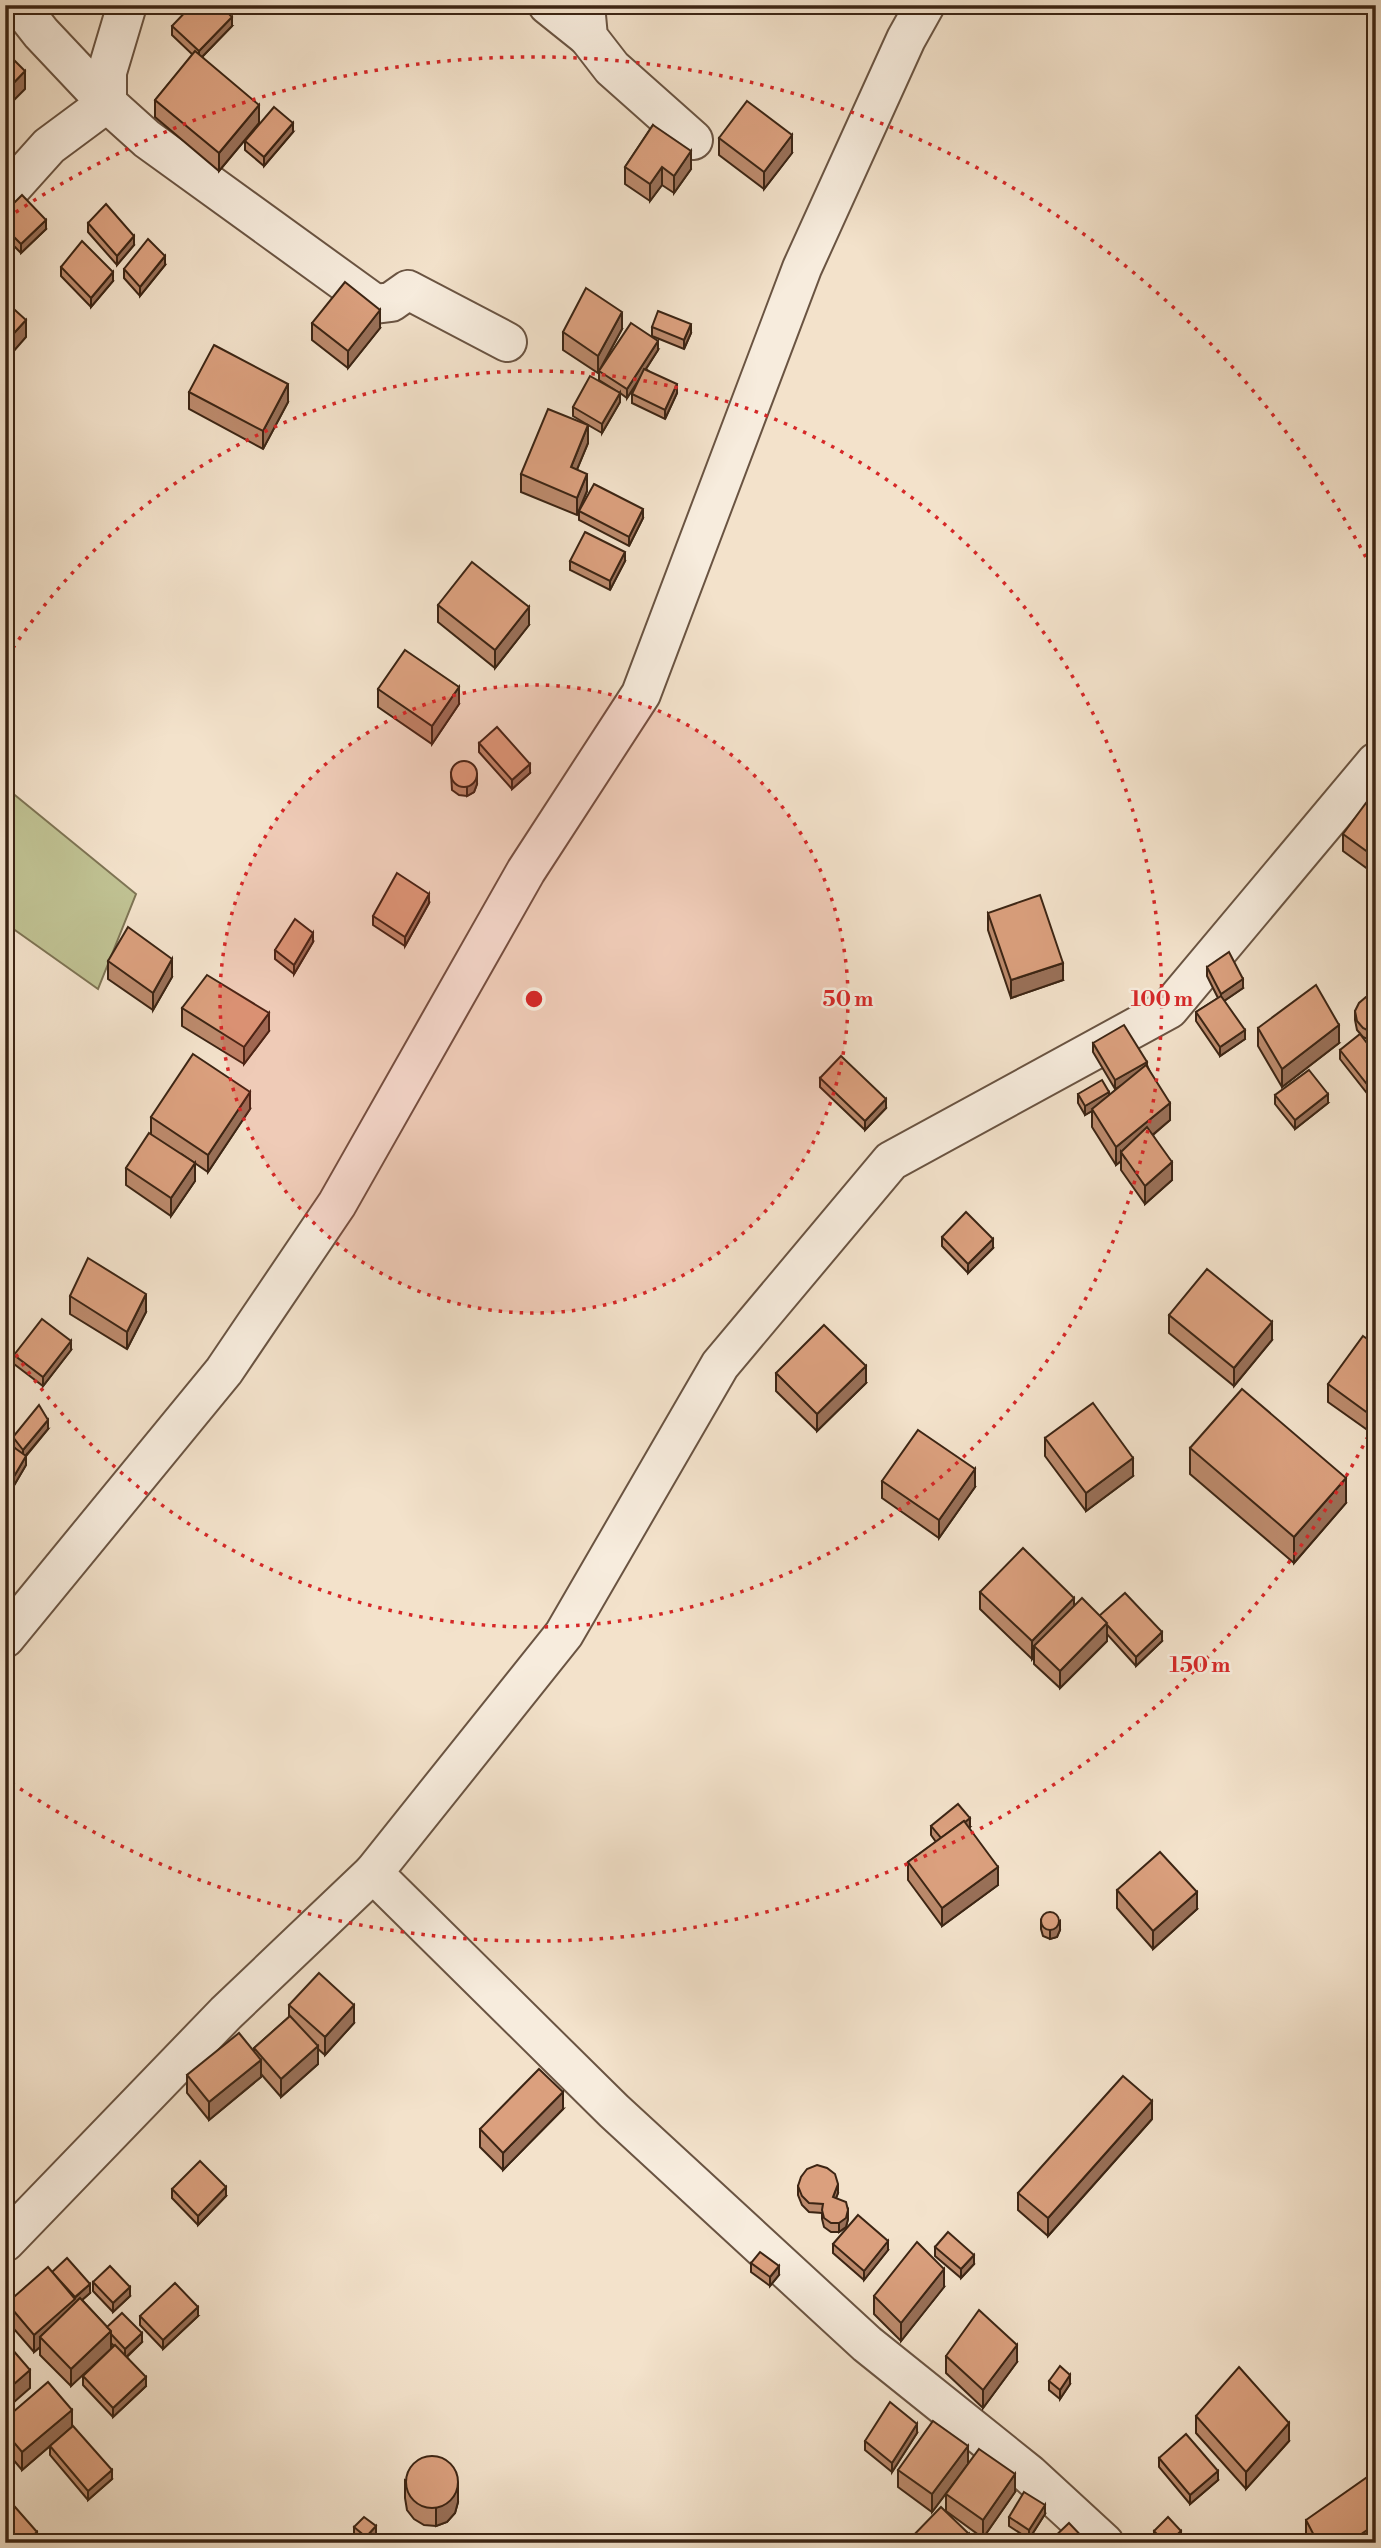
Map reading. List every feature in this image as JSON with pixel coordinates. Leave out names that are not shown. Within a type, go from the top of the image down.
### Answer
[{"type":"street","points":[[19,5],[41,33],[107,103],[147,139],[374,304],[391,302],[408,290],[507,342]]},
{"type":"street","points":[[107,103],[107,72],[127,5]]},
{"type":"street","points":[[548,5],[587,21],[612,68],[693,140]]},
{"type":"street","points":[[5,1638],[224,1371],[322,1226],[344,1192],[526,871],[641,694],[802,268],[925,5]]},
{"type":"street","points":[[5,195],[49,146],[107,103]]},
{"type":"street","points":[[5,2242],[226,2013],[373,1873],[564,1634],[720,1365],[891,1161],[1169,1009],[1376,762]]},
{"type":"street","points":[[373,1873],[614,2111],[857,2335],[1029,2474],[1104,2543]]},
{"type":"green space","points":[[5,787],[136,894],[98,989],[5,923]]},
{"type":"building","points":[[192,5],[220,5],[232,17],[199,51],[172,26]]},
{"type":"building","points":[[5,51],[25,71],[5,92]]},
{"type":"building","points":[[195,51],[259,105],[219,153],[155,100]]},
{"type":"building","points":[[747,101],[792,135],[764,172],[719,138]]},
{"type":"building","points":[[274,107],[293,123],[264,157],[245,141]]},
{"type":"building","points":[[653,125],[691,151],[674,176],[662,167],[650,184],[625,167]]},
{"type":"building","points":[[22,195],[46,220],[21,244],[5,228],[5,212]]},
{"type":"building","points":[[106,204],[134,236],[117,256],[88,223]]},
{"type":"building","points":[[148,239],[165,256],[140,287],[124,269]]},
{"type":"building","points":[[82,241],[113,272],[91,298],[61,267]]},
{"type":"building","points":[[345,282],[380,310],[348,351],[312,323]]},
{"type":"building","points":[[586,288],[622,312],[598,356],[563,332]]},
{"type":"building","points":[[5,301],[26,320],[5,343]]},
{"type":"building","points":[[658,311],[691,324],[684,340],[652,327]]},
{"type":"building","points":[[631,323],[658,341],[627,389],[599,371]]},
{"type":"building","points":[[214,345],[288,384],[263,431],[189,392]]},
{"type":"building","points":[[644,369],[677,384],[665,410],[632,394]]},
{"type":"building","points":[[590,376],[620,393],[602,424],[573,407]]},
{"type":"building","points":[[548,409],[588,425],[571,467],[587,474],[577,498],[521,474]]},
{"type":"building","points":[[594,484],[643,509],[629,537],[579,511]]},
{"type":"building","points":[[585,532],[625,552],[610,581],[570,561]]},
{"type":"building","points":[[472,562],[529,607],[495,650],[438,605]]},
{"type":"building","points":[[405,650],[459,687],[432,726],[378,689]]},
{"type":"building","points":[[497,727],[530,764],[512,780],[479,743]]},
{"type":"building","points":[[464,761],[473,765],[477,774],[473,783],[464,787],[455,783],[451,774],[455,765]]},
{"type":"building","points":[[1366,803],[1376,811],[1376,858],[1343,834]]},
{"type":"building","points":[[397,873],[429,894],[405,937],[373,916]]},
{"type":"building","points":[[1040,895],[1063,963],[1011,980],[988,913]]},
{"type":"building","points":[[295,919],[313,933],[294,965],[275,950]]},
{"type":"building","points":[[128,927],[172,959],[153,993],[108,961]]},
{"type":"building","points":[[1229,952],[1243,979],[1221,994],[1207,967]]},
{"type":"building","points":[[207,975],[269,1013],[244,1047],[182,1008]]},
{"type":"building","points":[[1316,985],[1339,1025],[1282,1069],[1258,1028]]},
{"type":"building","points":[[1221,996],[1245,1030],[1220,1047],[1196,1012]]},
{"type":"building","points":[[1376,996],[1376,1031],[1371,1032],[1357,1021],[1355,1011],[1366,997]]},
{"type":"building","points":[[1124,1025],[1147,1062],[1115,1080],[1093,1043]]},
{"type":"building","points":[[1360,1034],[1376,1055],[1376,1083],[1370,1088],[1340,1050]]},
{"type":"building","points":[[193,1054],[250,1092],[208,1155],[151,1117]]},
{"type":"building","points":[[841,1056],[886,1099],[865,1121],[820,1078]]},
{"type":"building","points":[[1146,1065],[1170,1103],[1116,1147],[1092,1109]]},
{"type":"building","points":[[1309,1070],[1328,1094],[1295,1120],[1275,1095]]},
{"type":"building","points":[[1102,1080],[1109,1092],[1085,1106],[1078,1094]]},
{"type":"building","points":[[1147,1127],[1172,1162],[1145,1186],[1121,1152]]},
{"type":"building","points":[[149,1133],[195,1163],[171,1198],[126,1168]]},
{"type":"building","points":[[966,1212],[993,1239],[968,1264],[942,1237]]},
{"type":"building","points":[[88,1258],[146,1294],[127,1332],[70,1296]]},
{"type":"building","points":[[1207,1269],[1272,1322],[1234,1368],[1169,1315]]},
{"type":"building","points":[[42,1319],[71,1341],[43,1377],[14,1355]]},
{"type":"building","points":[[824,1325],[866,1366],[817,1414],[776,1373]]},
{"type":"building","points":[[1363,1336],[1376,1345],[1376,1419],[1328,1384]]},
{"type":"building","points":[[1242,1389],[1346,1478],[1294,1537],[1190,1448]]},
{"type":"building","points":[[1093,1403],[1133,1458],[1086,1493],[1045,1438]]},
{"type":"building","points":[[39,1405],[48,1420],[23,1450],[13,1437]]},
{"type":"building","points":[[918,1430],[975,1469],[939,1520],[882,1481]]},
{"type":"building","points":[[5,1441],[26,1456],[6,1490],[5,1489]]},
{"type":"building","points":[[1023,1548],[1074,1598],[1032,1641],[980,1592]]},
{"type":"building","points":[[1125,1593],[1162,1632],[1136,1657],[1099,1616]]},
{"type":"building","points":[[1082,1598],[1107,1623],[1060,1671],[1034,1646]]},
{"type":"building","points":[[958,1804],[970,1818],[941,1838],[931,1826]]},
{"type":"building","points":[[964,1821],[998,1867],[942,1908],[908,1862]]},
{"type":"building","points":[[1160,1852],[1197,1892],[1153,1931],[1117,1890]]},
{"type":"building","points":[[1046,1912],[1054,1912],[1059,1921],[1057,1928],[1046,1930],[1041,1925],[1041,1917]]},
{"type":"building","points":[[319,1973],[354,2005],[325,2037],[289,2005]]},
{"type":"building","points":[[290,2016],[318,2046],[281,2079],[254,2048]]},
{"type":"building","points":[[239,2033],[261,2060],[209,2102],[187,2075]]},
{"type":"building","points":[[539,2069],[563,2092],[503,2153],[480,2129]]},
{"type":"building","points":[[1123,2076],[1152,2101],[1048,2218],[1018,2193]]},
{"type":"building","points":[[200,2161],[226,2187],[198,2216],[172,2189]]},
{"type":"building","points":[[817,2165],[835,2174],[838,2184],[833,2197],[846,2202],[846,2218],[839,2223],[831,2223],[824,2218],[823,2204],[809,2203],[798,2186],[807,2169]]},
{"type":"building","points":[[858,2215],[888,2241],[864,2271],[833,2244]]},
{"type":"building","points":[[948,2232],[974,2255],[961,2269],[935,2247]]},
{"type":"building","points":[[917,2242],[944,2269],[901,2323],[874,2296]]},
{"type":"building","points":[[760,2252],[779,2266],[770,2277],[751,2263]]},
{"type":"building","points":[[67,2258],[90,2284],[75,2297],[52,2272]]},
{"type":"building","points":[[110,2266],[130,2287],[113,2303],[93,2282]]},
{"type":"building","points":[[48,2267],[75,2299],[34,2335],[7,2303]]},
{"type":"building","points":[[175,2283],[198,2307],[163,2340],[140,2316]]},
{"type":"building","points":[[80,2298],[111,2331],[71,2369],[40,2337]]},
{"type":"building","points":[[979,2310],[1017,2345],[983,2390],[946,2356]]},
{"type":"building","points":[[122,2313],[142,2333],[125,2349],[107,2327]]},
{"type":"building","points":[[5,2341],[30,2370],[6,2391],[5,2390]]},
{"type":"building","points":[[115,2345],[146,2377],[113,2408],[83,2376]]},
{"type":"building","points":[[1060,2366],[1070,2375],[1060,2390],[1049,2381]]},
{"type":"building","points":[[1239,2367],[1289,2423],[1246,2472],[1196,2416]]},
{"type":"building","points":[[48,2382],[72,2410],[22,2452],[5,2432],[5,2419]]},
{"type":"building","points":[[890,2402],[917,2424],[892,2463],[865,2441]]},
{"type":"building","points":[[933,2421],[968,2446],[932,2494],[898,2470]]},
{"type":"building","points":[[73,2426],[112,2470],[88,2491],[50,2446]]},
{"type":"building","points":[[1186,2434],[1218,2471],[1190,2495],[1159,2458]]},
{"type":"building","points":[[979,2449],[1015,2474],[983,2520],[946,2494]]},
{"type":"building","points":[[432,2456],[451,2463],[458,2482],[451,2501],[432,2508],[413,2501],[406,2482],[413,2463]]},
{"type":"building","points":[[1373,2473],[1376,2478],[1376,2524],[1348,2543],[1318,2543],[1306,2520]]},
{"type":"building","points":[[1024,2492],[1045,2505],[1029,2530],[1009,2517]]},
{"type":"building","points":[[8,2499],[37,2532],[24,2543],[19,2543],[5,2527],[5,2502]]},
{"type":"building","points":[[941,2507],[969,2534],[960,2543],[908,2543],[907,2542]]},
{"type":"building","points":[[364,2517],[376,2526],[366,2537],[354,2527]]},
{"type":"building","points":[[1168,2517],[1181,2531],[1165,2543],[1154,2531]]},
{"type":"building","points":[[1069,2523],[1088,2543],[1048,2543]]}]
